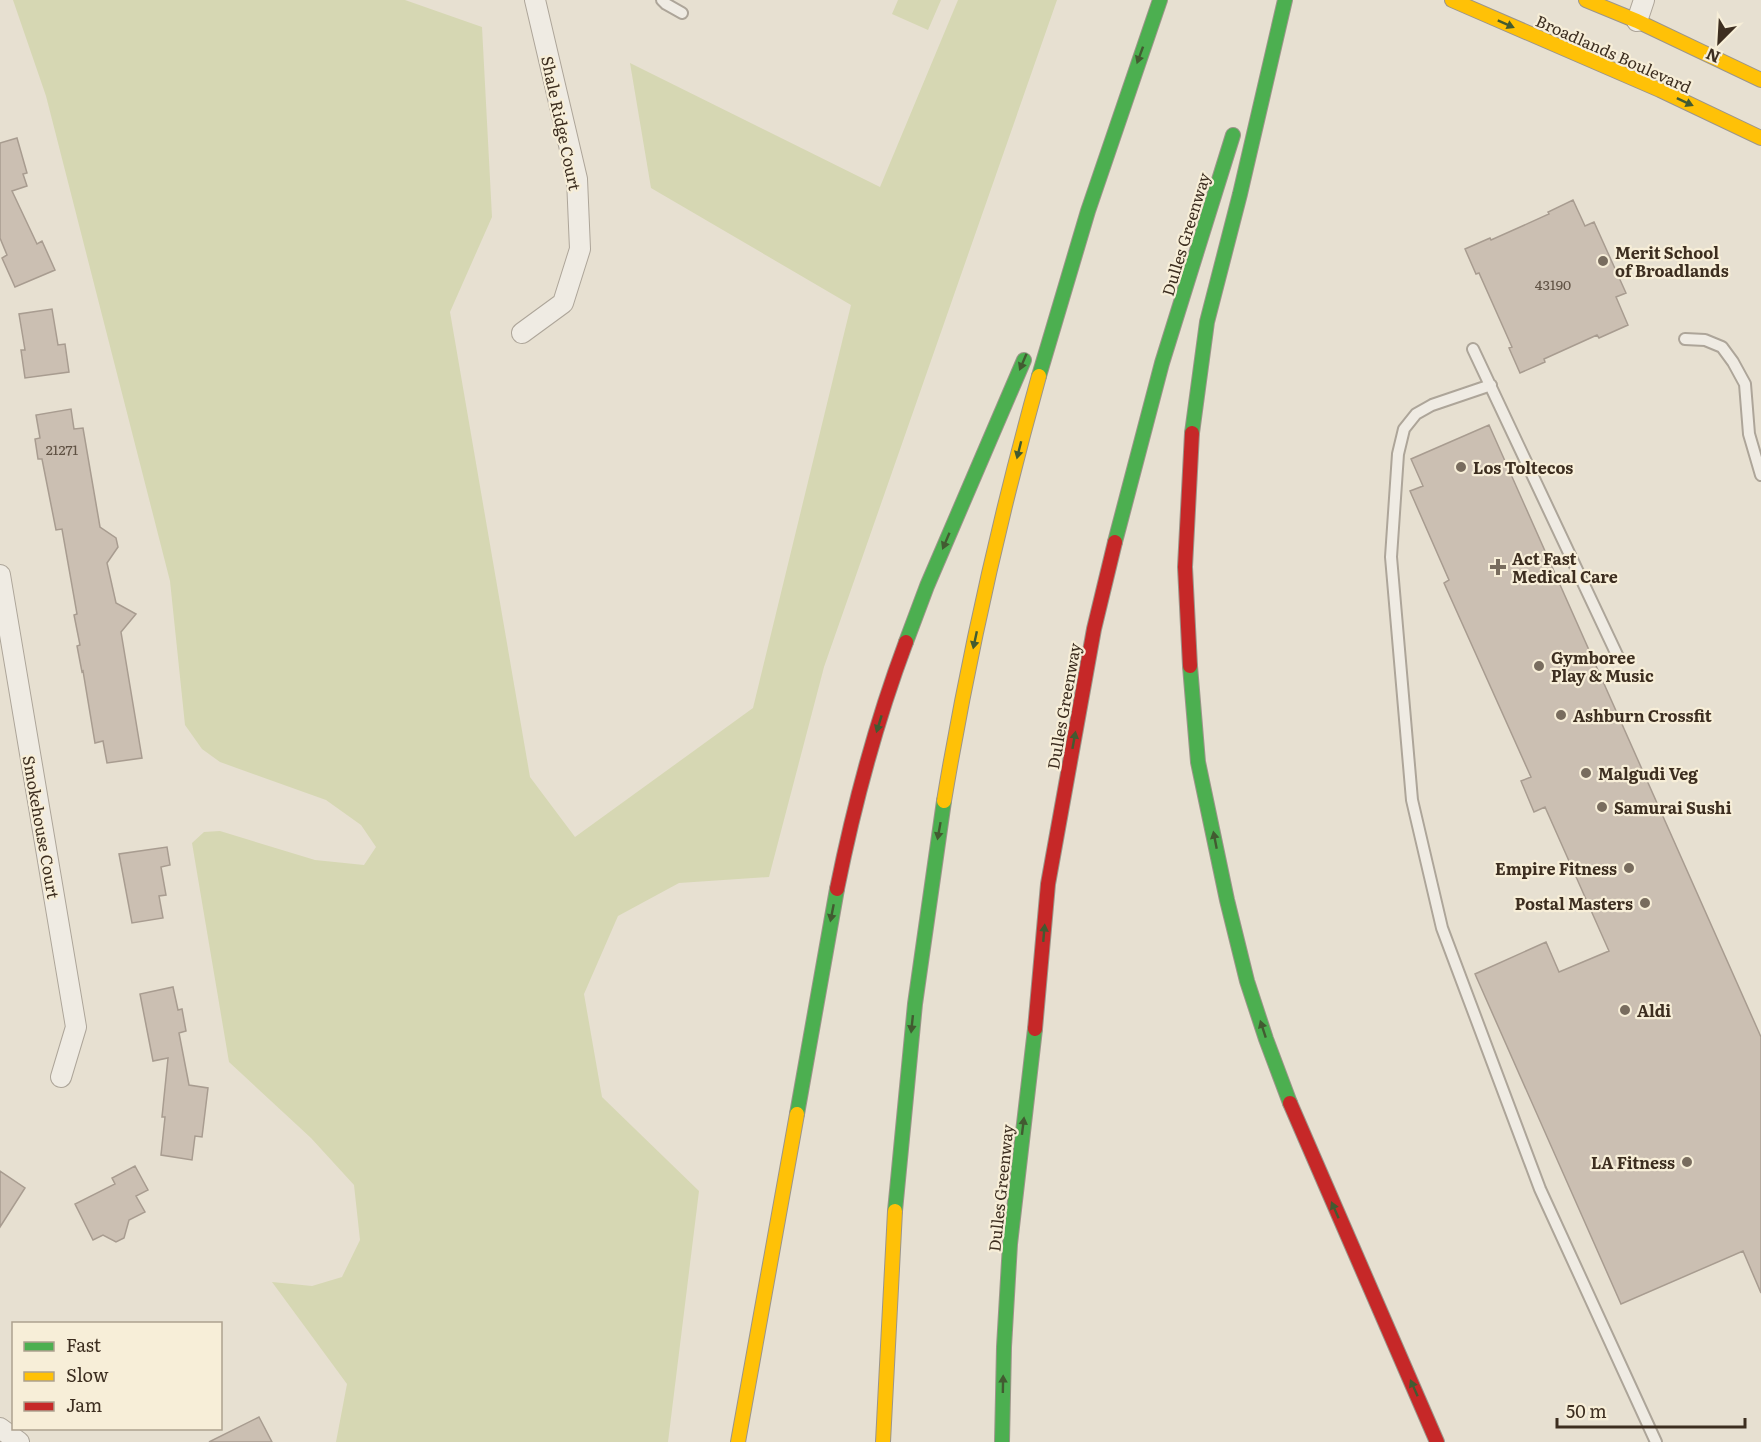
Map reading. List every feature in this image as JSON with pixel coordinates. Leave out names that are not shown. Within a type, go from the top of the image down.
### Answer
[{"type":"main road","points":[[883,1442],[888,1314],[898,1161],[914,1009],[934,858],[961,707],[992,557],[1029,408],[1080,231],[1160,0]]},
{"type":"main road","points":[[1251,85],[1284,0]]},
{"type":"main road","points":[[1284,0],[1240,194],[1207,321],[1192,437],[1185,567],[1187,634],[1198,762],[1227,900],[1247,981],[1266,1039],[1295,1115],[1437,1442]]},
{"type":"main road","name":"Broadlands Boulevard","points":[[1452,0],[1660,90],[1761,138]]},
{"type":"main road","points":[[1586,0],[1637,21],[1761,80]]},
{"type":"main road","name":"Dulles Greenway","points":[[1002,1442],[1004,1347],[1010,1244],[1035,1034],[1048,884],[1094,629],[1153,397],[1239,117]]},
{"type":"main road","points":[[1038,328],[1080,231]]},
{"type":"main road","points":[[738,1442],[831,919],[862,779],[891,682],[927,586],[1029,350]]},
{"type":"street","name":"Shale Ridge Court","points":[[522,333],[563,303],[580,249],[577,179],[535,0]]},
{"type":"street","points":[[1637,21],[1644,0]]},
{"type":"street","name":"Smokehouse Court","points":[[0,575],[76,1027],[61,1077]]},
{"type":"street","points":[[0,1428],[19,1442]]},
{"type":"lane","points":[[662,0],[682,13]]},
{"type":"lane","points":[[1685,339],[1705,340],[1722,347],[1733,362],[1745,384],[1749,434],[1761,475]]},
{"type":"lane","points":[[1473,349],[1618,657]]},
{"type":"lane","points":[[1491,385],[1432,405],[1416,414],[1404,429],[1398,454],[1391,557],[1412,800],[1442,928],[1540,1189],[1656,1442]]},
{"type":"green space","points":[[13,0],[405,0],[482,27],[492,217],[450,312],[530,777],[575,837],[753,708],[851,305],[651,188],[630,63],[880,187],[958,0],[1057,0],[824,667],[769,877],[679,883],[618,916],[584,994],[602,1097],[699,1191],[668,1442],[336,1442],[347,1384],[272,1282],[312,1286],[342,1277],[360,1240],[354,1185],[311,1138],[229,1062],[192,843],[204,832],[220,831],[315,860],[364,865],[376,847],[361,825],[326,800],[220,762],[202,749],[185,725],[170,581],[46,96]]},
{"type":"green space","points":[[898,0],[941,0],[928,30],[892,14]]},
{"type":"building","points":[[17,138],[27,173],[23,174],[27,186],[12,191],[37,244],[42,241],[55,270],[15,287],[2,258],[7,255],[0,238],[0,143]]},
{"type":"building","name":"Merit School of Broadlands","points":[[1573,200],[1585,226],[1594,222],[1626,293],[1616,297],[1628,325],[1599,338],[1597,335],[1544,359],[1545,362],[1520,373],[1509,348],[1512,347],[1479,273],[1476,274],[1465,249],[1549,214],[1548,212]]},
{"type":"building","points":[[52,309],[58,345],[65,344],[69,372],[25,378],[21,350],[25,350],[19,314]]},
{"type":"building","points":[[71,409],[74,429],[83,428],[100,527],[116,538],[118,547],[107,563],[116,603],[136,614],[121,632],[142,758],[107,763],[103,741],[95,743],[77,646],[80,645],[74,615],[77,614],[62,529],[56,530],[42,459],[38,459],[35,439],[40,438],[36,415]]},
{"type":"building","points":[[1489,425],[1761,1037],[1761,1293],[1743,1251],[1621,1304],[1475,974],[1546,942],[1559,972],[1609,951],[1545,807],[1534,812],[1521,781],[1531,777],[1444,583],[1449,580],[1410,491],[1423,486],[1411,459]]},
{"type":"building","points":[[167,847],[170,865],[161,867],[166,895],[159,896],[163,918],[132,923],[119,854]]},
{"type":"building","points":[[173,987],[178,1010],[182,1009],[186,1031],[179,1033],[189,1085],[208,1088],[202,1137],[195,1136],[192,1160],[161,1155],[168,1058],[153,1061],[140,994]]},
{"type":"building","points":[[135,1166],[148,1190],[136,1196],[145,1212],[129,1220],[124,1238],[116,1242],[103,1235],[93,1240],[75,1204],[115,1184],[112,1178]]},
{"type":"building","points":[[0,1171],[25,1188],[0,1227]]},
{"type":"building","points":[[259,1417],[272,1442],[209,1442]]},
{"type":"traffic: fast","points":[[1039,376],[1088,211],[1160,0]]},
{"type":"traffic: fast","points":[[1192,433],[1207,322],[1240,194],[1285,0]]},
{"type":"traffic: fast","points":[[1115,542],[1162,363],[1233,135]]},
{"type":"traffic: fast","points":[[906,642],[927,586],[1024,360]]},
{"type":"traffic: fast","points":[[1190,666],[1198,762],[1227,900],[1247,981],[1290,1103]]},
{"type":"traffic: fast","points":[[895,1211],[915,1004],[944,801]]},
{"type":"traffic: fast","points":[[797,1114],[837,889]]},
{"type":"traffic: fast","points":[[1002,1442],[1004,1347],[1010,1244],[1035,1029]]},
{"type":"traffic: slow","points":[[1452,0],[1660,90],[1761,138]]},
{"type":"traffic: slow","points":[[1586,0],[1637,21],[1761,80]]},
{"type":"traffic: slow","points":[[944,801],[963,694],[986,587],[1039,376]]},
{"type":"traffic: slow","points":[[738,1442],[797,1114]]},
{"type":"traffic: slow","points":[[883,1442],[895,1211]]},
{"type":"traffic: jam","points":[[1190,666],[1185,567],[1192,433]]},
{"type":"traffic: jam","points":[[1035,1029],[1048,884],[1094,629],[1115,542]]},
{"type":"traffic: jam","points":[[837,889],[867,764],[906,642]]},
{"type":"traffic: jam","points":[[1290,1103],[1437,1442]]},
{"type":"place","name":"Merit School of Broadlands","points":[[1603,261]]},
{"type":"place","name":"Los Toltecos","points":[[1461,467]]},
{"type":"place","name":"Act Fast Medical Care","points":[[1498,567]]},
{"type":"place","name":"Gymboree Play & Music","points":[[1539,666]]},
{"type":"place","name":"Ashburn Crossfit","points":[[1561,715]]},
{"type":"place","name":"Malgudi Veg","points":[[1586,773]]},
{"type":"place","name":"Samurai Sushi","points":[[1602,807]]},
{"type":"place","name":"Empire Fitness","points":[[1629,868]]},
{"type":"place","name":"Postal Masters","points":[[1645,903]]},
{"type":"place","name":"Aldi","points":[[1625,1010]]},
{"type":"place","name":"LA Fitness","points":[[1687,1162]]}]
